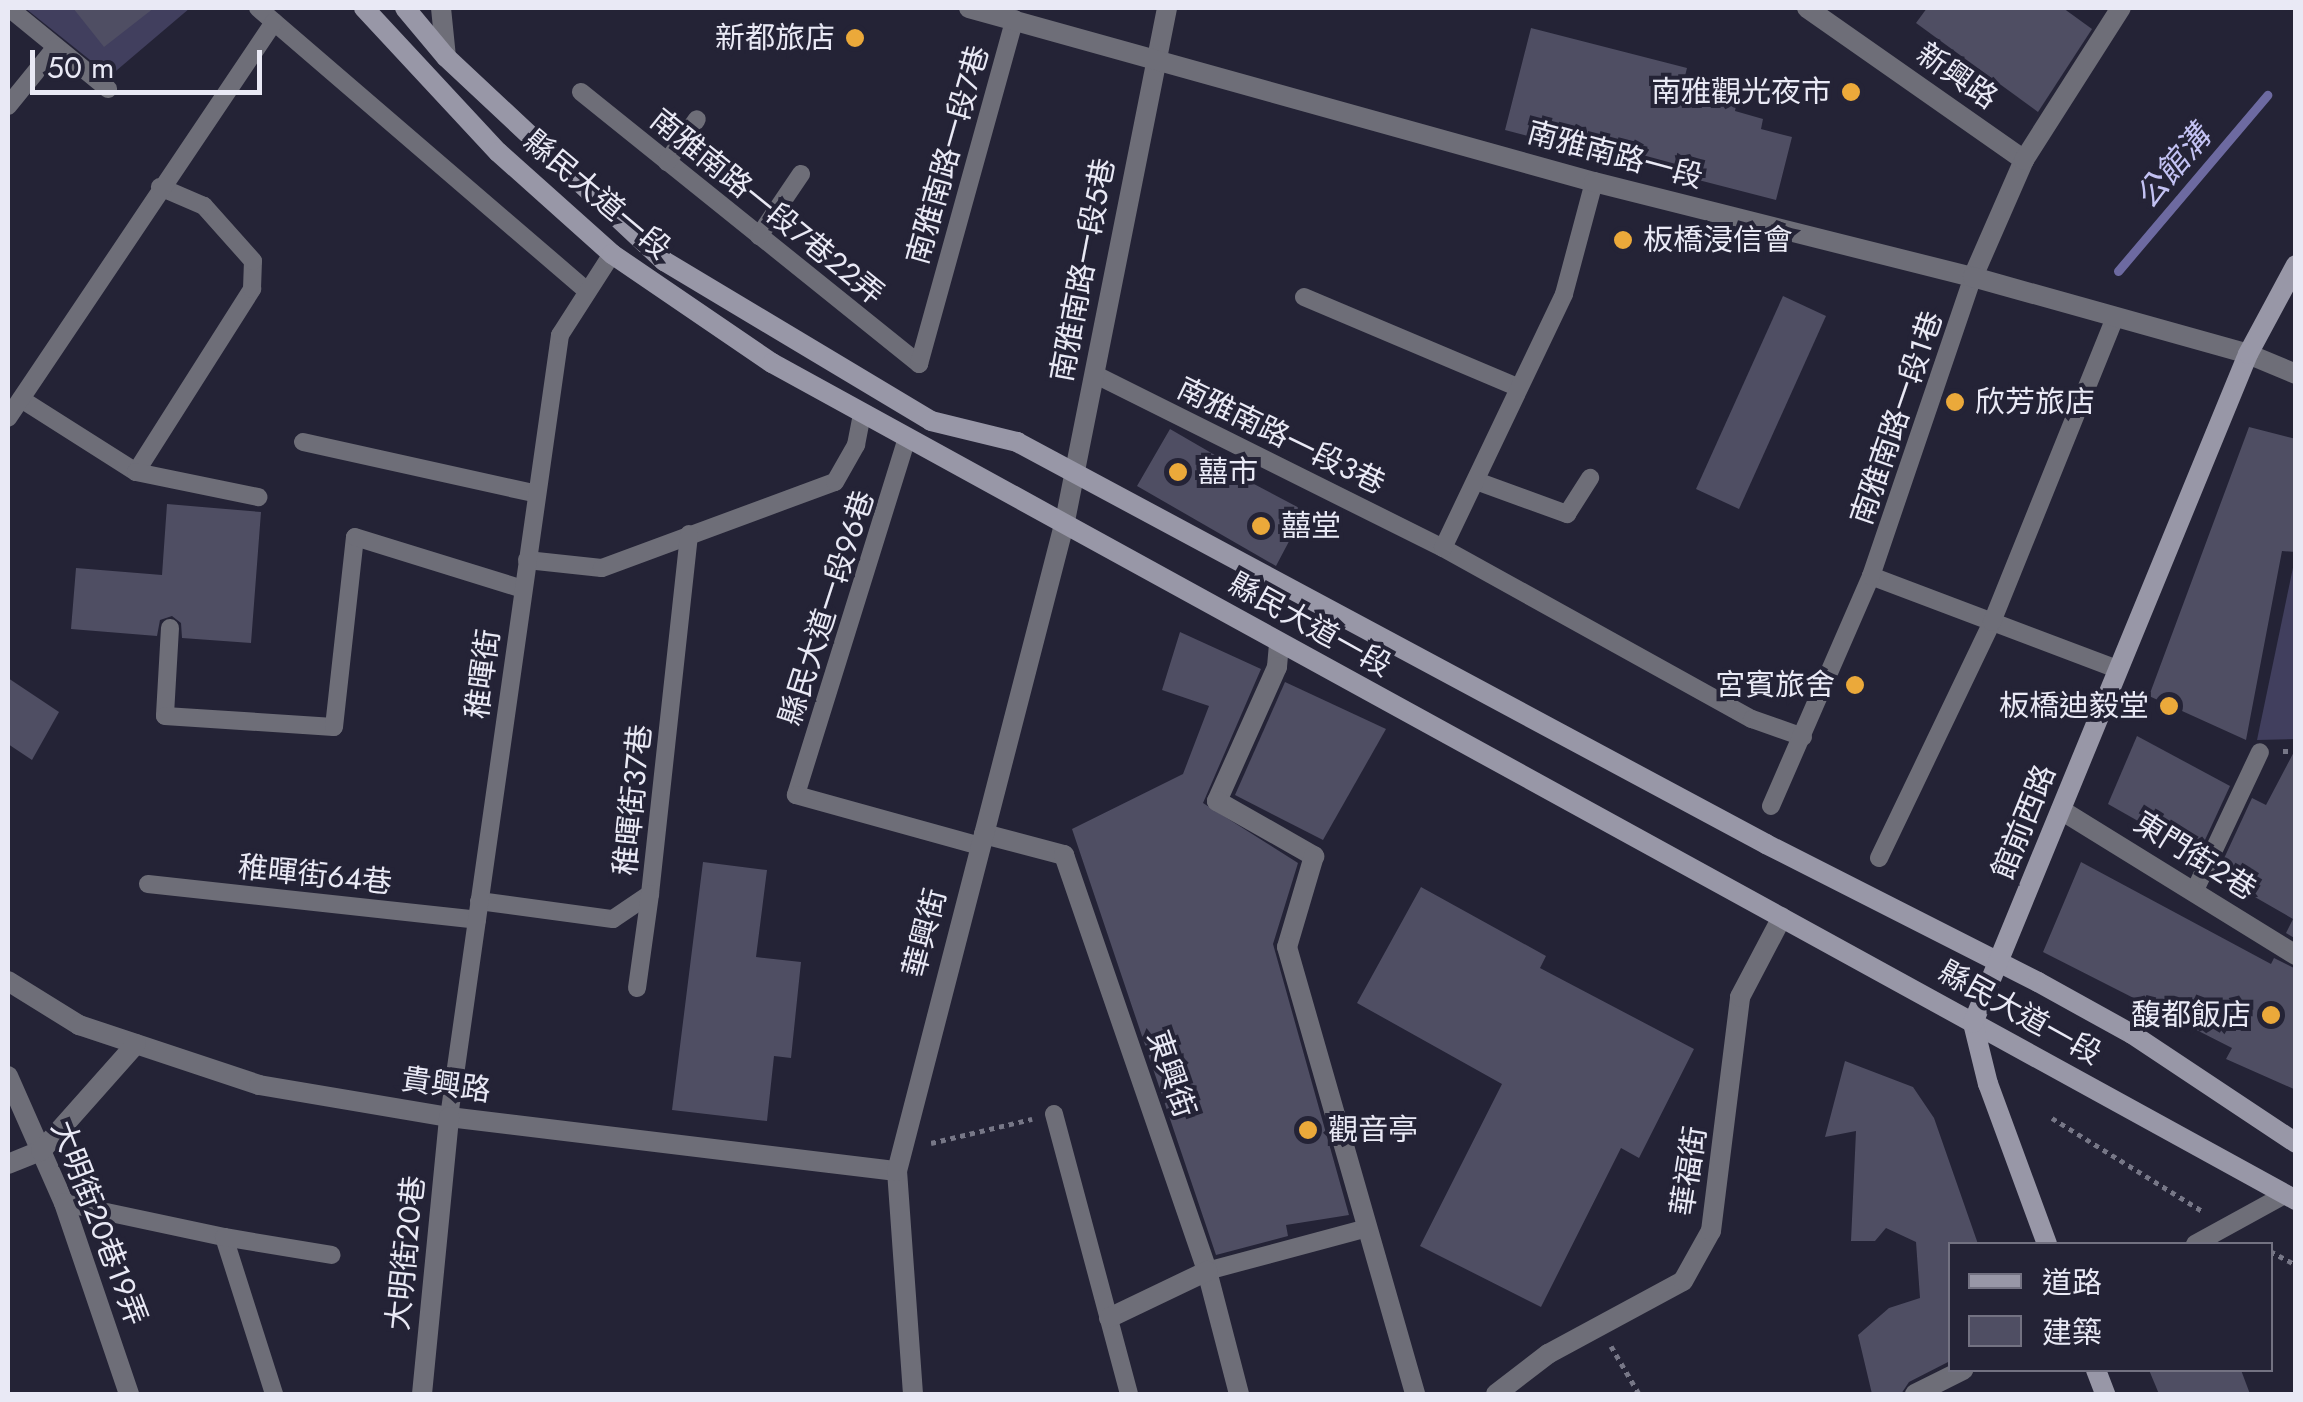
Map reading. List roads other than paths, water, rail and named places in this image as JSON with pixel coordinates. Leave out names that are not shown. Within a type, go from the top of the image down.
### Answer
[{"type":"main road","name":"縣民大道一段","points":[[364,8],[498,152],[612,254],[772,363],[2291,1197]]},
{"type":"main road","name":"縣民大道一段","points":[[405,8],[446,57],[664,261],[931,421],[1017,442],[1071,484],[2132,1034],[2296,1143]]},
{"type":"main road","name":"館前西路","points":[[1974,1023],[2248,354],[2296,265]]},
{"type":"main road","points":[[1974,1023],[1988,1084],[2046,1242]]},
{"type":"street","points":[[441,8],[446,57]]},
{"type":"street","name":"南雅南路一段","points":[[969,8],[1155,55],[1594,182],[1973,277],[2248,354],[2296,374]]},
{"type":"street","name":"南雅南路一段5巷","points":[[1071,484],[1167,8]]},
{"type":"street","name":"新興路","points":[[1807,8],[2024,160]]},
{"type":"street","points":[[1973,277],[2024,160],[2121,8]]},
{"type":"street","name":"華興街","points":[[913,1394],[897,1172],[1065,521],[1071,484]]},
{"type":"street","points":[[1280,644],[1277,668],[1217,801],[1314,856],[1287,947],[1415,1394]]},
{"type":"street","name":"東門街2巷","points":[[2062,810],[2196,888],[2296,955]]},
{"type":"street","name":"東興街","points":[[982,840],[1064,855],[1207,1271],[1239,1394]]},
{"type":"street","name":"華福街","points":[[1496,1394],[1600,1326],[1684,1280],[1710,1231],[1740,997],[1782,917]]},
{"type":"street","name":"貴興路","points":[[8,981],[79,1025],[259,1085],[450,1117],[897,1172]]},
{"type":"street","points":[[8,1164],[41,1151],[136,1044]]},
{"type":"street","name":"大明街20巷19弄","points":[[8,1076],[64,1203],[129,1394]]},
{"type":"street","name":"大明街20巷","points":[[422,1394],[450,1117]]},
{"type":"street","points":[[1109,1318],[1207,1271]]},
{"type":"street","points":[[1914,1394],[1959,1372]]},
{"type":"lane","points":[[9,8],[108,90]]},
{"type":"lane","points":[[258,8],[588,291]]},
{"type":"lane","name":"南雅南路一段7巷","points":[[918,364],[1002,14]]},
{"type":"lane","points":[[8,418],[274,22]]},
{"type":"lane","points":[[8,106],[56,47]]},
{"type":"lane","name":"南雅南路一段7巷22弄","points":[[581,92],[918,364]]},
{"type":"lane","points":[[667,162],[697,119]]},
{"type":"lane","points":[[759,236],[801,174]]},
{"type":"lane","points":[[1443,548],[1479,482],[1515,386],[1564,294],[1594,182]]},
{"type":"lane","points":[[136,472],[252,289],[253,261],[204,206],[160,188]]},
{"type":"lane","name":"稚暉街","points":[[450,1117],[533,494],[560,336],[612,254]]},
{"type":"lane","name":"南雅南路一段1巷","points":[[1771,806],[1871,576],[1973,277]]},
{"type":"lane","points":[[1304,297],[1515,386]]},
{"type":"lane","points":[[1879,858],[1992,622],[2115,317]]},
{"type":"lane","name":"南雅南路一段3巷","points":[[1094,374],[1530,593],[1752,719],[1803,736]]},
{"type":"lane","points":[[21,399],[136,472],[258,497]]},
{"type":"lane","points":[[527,560],[602,568],[835,482],[856,445],[862,413]]},
{"type":"lane","name":"縣民大道一段96巷","points":[[907,438],[796,795],[982,840]]},
{"type":"lane","points":[[303,442],[533,494]]},
{"type":"lane","points":[[1479,482],[1566,514],[1590,478]]},
{"type":"lane","name":"稚暉街37巷","points":[[479,900],[613,919],[650,894],[689,534]]},
{"type":"lane","points":[[170,628],[166,716],[334,726],[354,537],[523,589]]},
{"type":"lane","points":[[1871,576],[2118,669]]},
{"type":"lane","points":[[2196,888],[2260,752]]},
{"type":"lane","name":"稚暉街64巷","points":[[148,884],[477,920]]},
{"type":"lane","points":[[637,988],[650,894]]},
{"type":"lane","points":[[1054,1114],[1129,1394]]},
{"type":"lane","points":[[2198,1242],[2291,1197]]},
{"type":"lane","points":[[64,1203],[332,1255]]},
{"type":"lane","points":[[1207,1271],[1367,1228]]},
{"type":"lane","points":[[224,1237],[274,1394]]},
{"type":"waterway","name":"公館溝","points":[[2118,271],[2267,95]]},
{"type":"place","name":"新都旅店","points":[[855,38]]},
{"type":"place","name":"南雅觀光夜市","points":[[1851,92]]},
{"type":"place","name":"板橋浸信會","points":[[1623,240]]},
{"type":"place","name":"欣芳旅店","points":[[1955,402]]},
{"type":"place","name":"囍市","points":[[1178,472]]},
{"type":"place","name":"囍堂","points":[[1261,526]]},
{"type":"place","name":"宮賓旅舍","points":[[1855,685]]},
{"type":"place","name":"板橋迪毅堂","points":[[2169,706]]},
{"type":"place","name":"馥都飯店","points":[[2271,1015]]},
{"type":"place","name":"觀音亭","points":[[1308,1130]]}]
